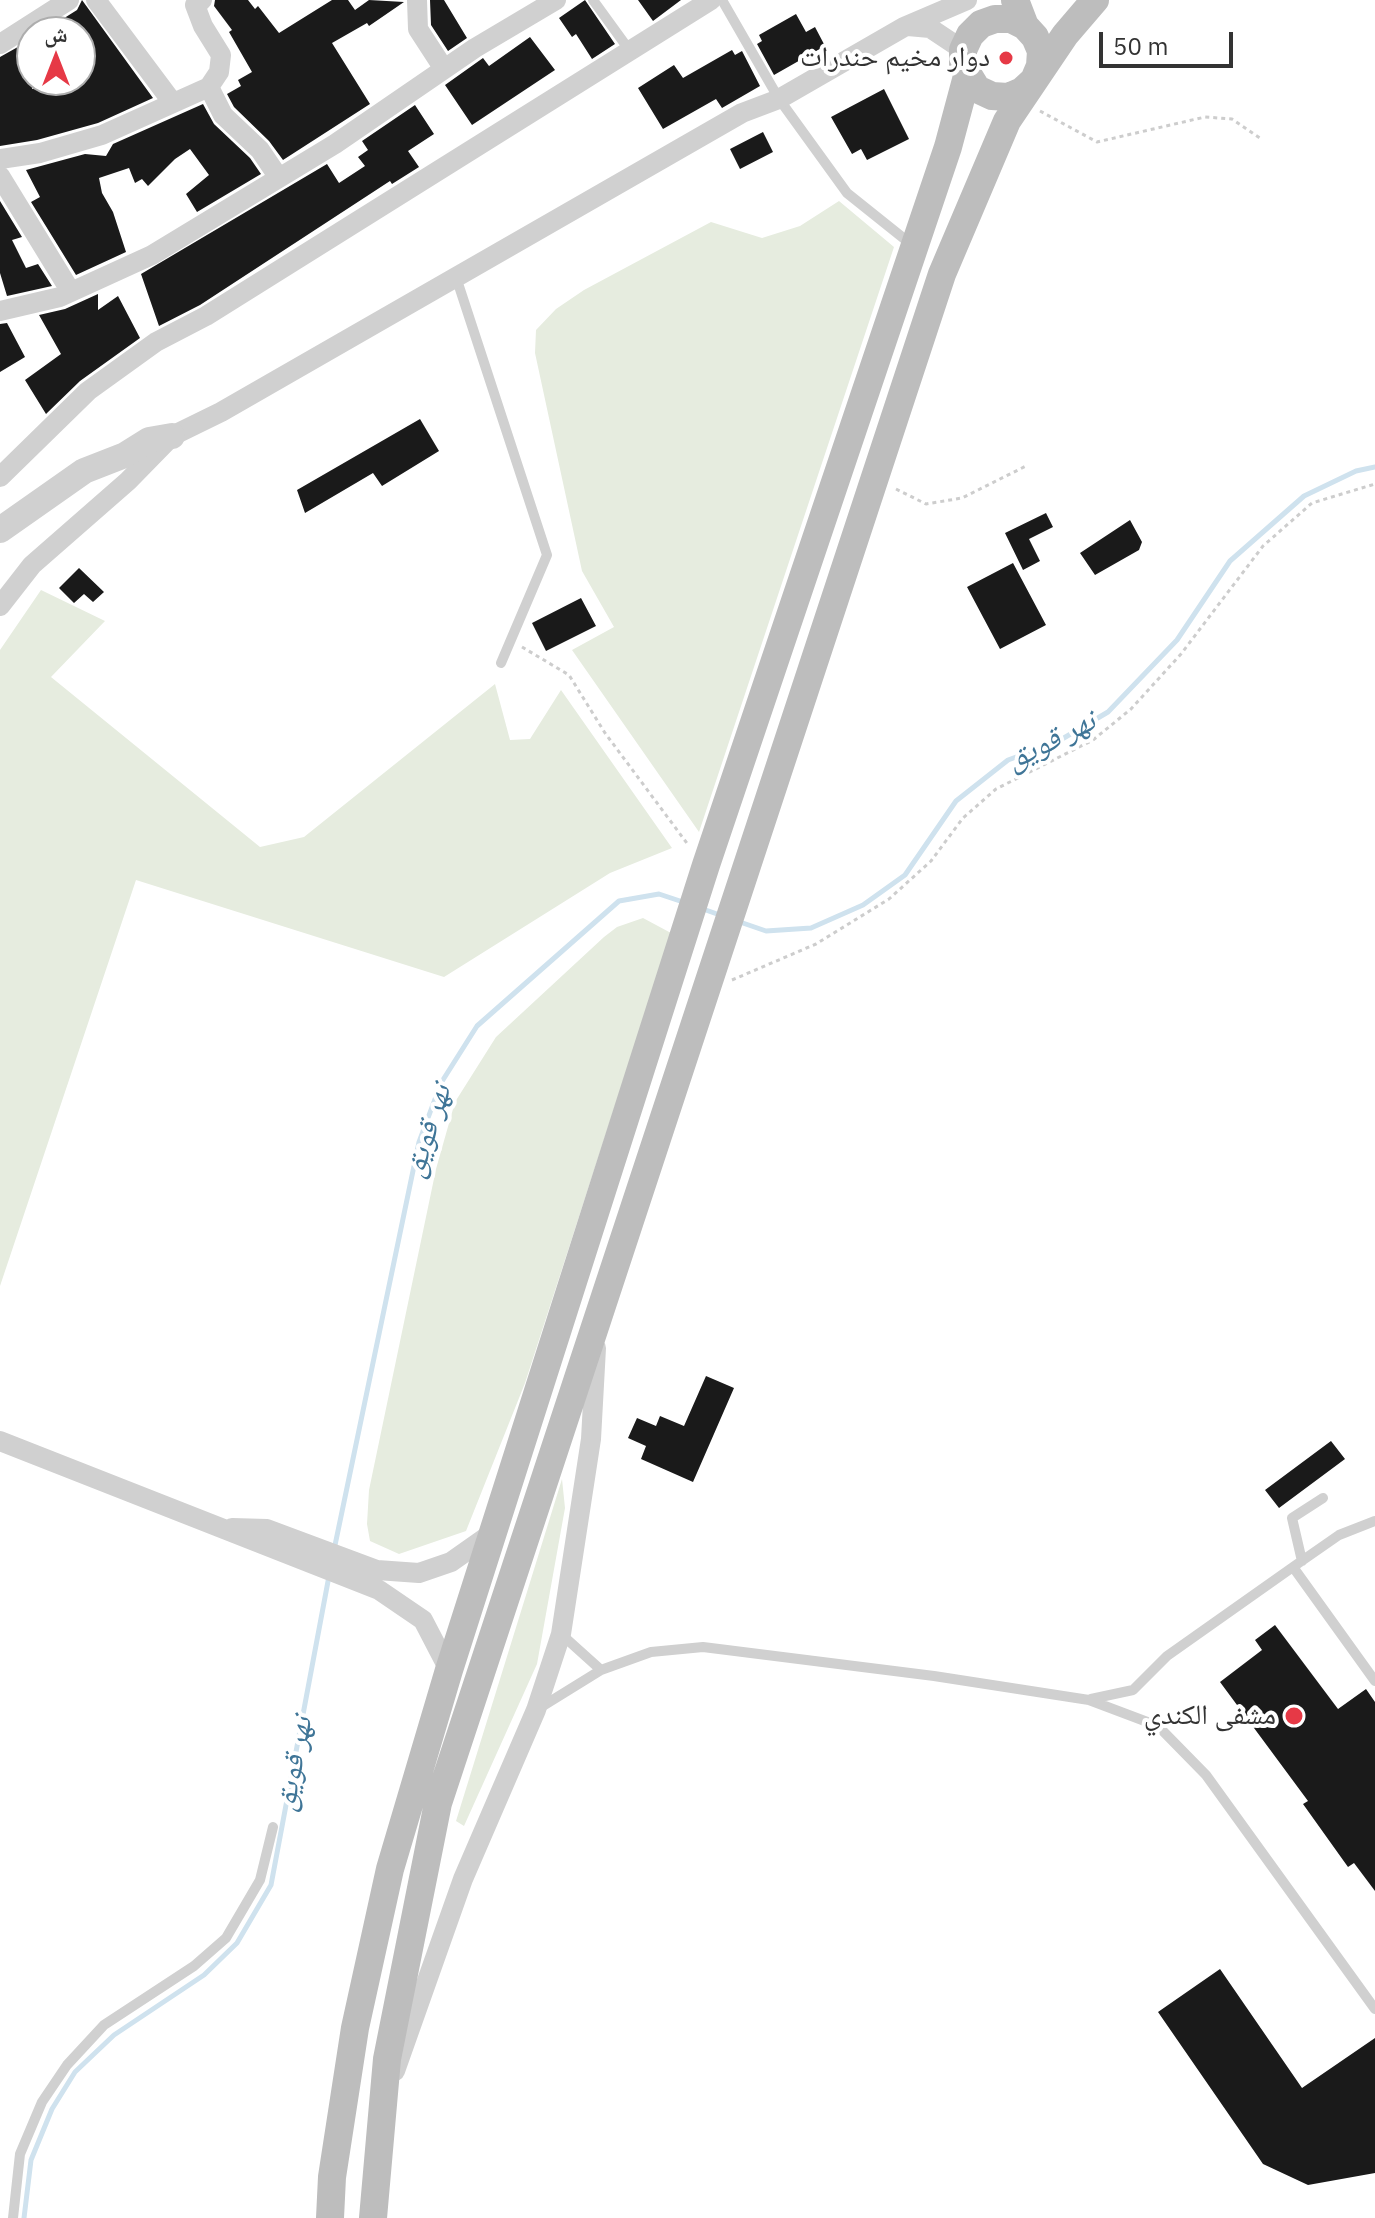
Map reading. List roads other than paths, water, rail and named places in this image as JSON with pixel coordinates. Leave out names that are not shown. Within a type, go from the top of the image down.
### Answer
[{"type":"main road","points":[[995,0],[967,54],[977,89],[1000,96],[1027,90]]},
{"type":"main road","points":[[373,2218],[387,2059],[438,1803],[716,951],[942,274],[1007,121],[1065,35],[1095,0]]},
{"type":"main road","points":[[330,2218],[332,2177],[355,2028],[390,1869],[449,1670],[707,863],[912,245],[948,147],[967,54],[981,24],[995,19],[1011,19],[1020,13],[1041,51],[1040,66],[1027,90]]},
{"type":"street","points":[[0,44],[69,0]]},
{"type":"street","points":[[96,0],[173,103]]},
{"type":"street","points":[[0,159],[40,153],[102,135],[209,87],[219,72],[221,55],[203,26],[195,5],[202,0]]},
{"type":"street","points":[[417,0],[418,29],[444,69]]},
{"type":"street","points":[[0,311],[71,292],[152,255],[279,178],[444,69],[556,0]]},
{"type":"street","points":[[0,477],[88,391],[156,342],[206,316],[711,0]]},
{"type":"street","points":[[0,530],[84,471],[125,455],[149,440],[172,436],[221,412],[742,113],[779,99],[904,27],[967,0]]},
{"type":"street","points":[[904,27],[930,28],[967,54]]},
{"type":"street","points":[[209,87],[223,115],[260,150],[279,178]]},
{"type":"street","points":[[0,176],[71,292]]},
{"type":"street","points":[[0,606],[32,565],[128,481],[172,436]]},
{"type":"street","points":[[383,2105],[463,1879],[536,1710],[561,1634],[591,1439],[597,1321]]},
{"type":"street","points":[[0,1441],[224,1528],[265,1538],[378,1580],[423,1620],[449,1670]]},
{"type":"street","points":[[378,1580],[419,1573],[451,1562],[495,1531]]},
{"type":"lane","points":[[593,0],[630,51]]},
{"type":"lane","points":[[722,0],[779,99],[847,193],[912,245]]},
{"type":"lane","points":[[456,277],[547,555],[501,663]]},
{"type":"lane","points":[[1323,1498],[1292,1518],[1298,1564],[1375,1681]]},
{"type":"lane","points":[[1089,1700],[1133,1690],[1167,1656],[1339,1535],[1375,1521]]},
{"type":"lane","points":[[561,1634],[601,1670]]},
{"type":"lane","points":[[536,1710],[601,1670],[651,1652],[703,1647],[934,1676],[1089,1700],[1158,1726],[1206,1775],[1375,2009]]},
{"type":"lane","points":[[13,2218],[20,2154],[42,2102],[67,2065],[104,2025],[194,1966],[226,1938],[260,1880],[273,1827]]},
{"type":"waterway","name":"نهر قويق","points":[[737,921],[766,931],[811,928],[863,905],[905,875],[956,801],[1008,760],[1057,742],[1108,712],[1177,640],[1230,561],[1304,496],[1356,471],[1375,467]]},
{"type":"waterway","name":"نهر قويق","points":[[334,1550],[419,1142],[441,1083],[477,1026],[619,901],[659,894],[683,902]]},
{"type":"waterway","name":"نهر قويق","points":[[700,908],[720,915]]},
{"type":"waterway","name":"نهر قويق","points":[[24,2218],[31,2160],[52,2109],[75,2072],[114,2035],[204,1975],[237,1943],[271,1885],[329,1576]]},
{"type":"place","name":"دوار مخيم حندرات","points":[[1006,58]]},
{"type":"place","name":"مشفى الكندي","points":[[1294,1716]]}]
